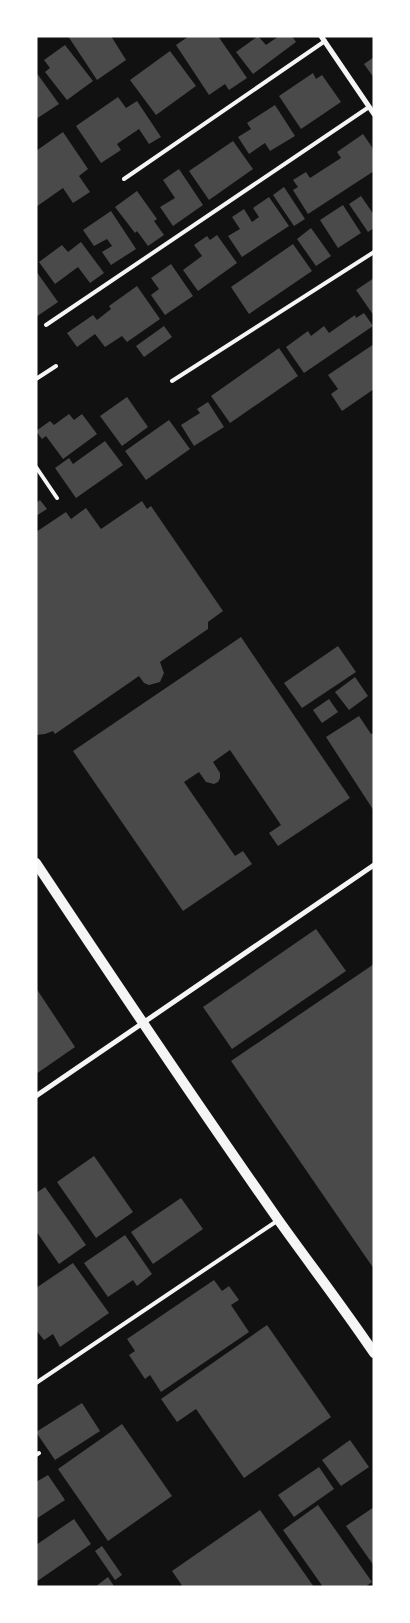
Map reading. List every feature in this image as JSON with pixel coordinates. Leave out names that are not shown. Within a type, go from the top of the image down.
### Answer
[{"type":"main road","points":[[36,864],[278,1220],[351,1318],[374,1353]]},
{"type":"street","points":[[323,39],[372,111]]},
{"type":"street","points":[[36,1096],[374,865]]},
{"type":"lane","points":[[124,179],[323,39]]},
{"type":"lane","points":[[46,325],[372,111]]},
{"type":"lane","points":[[172,381],[374,252]]},
{"type":"lane","points":[[36,379],[56,366]]},
{"type":"lane","points":[[37,470],[57,498]]},
{"type":"lane","points":[[36,1383],[278,1220]]},
{"type":"building","points":[[68,36],[111,36],[126,60],[97,80]]},
{"type":"building","points":[[189,36],[218,36],[247,78],[229,90],[225,84],[209,95],[176,45]]},
{"type":"building","points":[[258,36],[266,45],[279,36],[292,36],[296,42],[253,74],[236,52]]},
{"type":"building","points":[[65,45],[93,81],[67,100],[45,72],[50,68],[44,60]]},
{"type":"building","points":[[170,51],[196,86],[156,115],[130,80]]},
{"type":"building","points":[[374,57],[374,78],[364,64]]},
{"type":"building","points":[[36,72],[59,104],[36,119]]},
{"type":"building","points":[[313,73],[316,79],[322,75],[341,102],[301,129],[279,96]]},
{"type":"building","points":[[118,97],[126,108],[137,101],[161,137],[149,144],[139,129],[117,144],[121,150],[101,163],[76,126]]},
{"type":"building","points":[[275,105],[295,136],[270,151],[265,143],[249,154],[238,137],[251,129],[247,123]]},
{"type":"building","points":[[63,132],[88,169],[79,176],[90,192],[73,203],[63,188],[36,207],[36,151]]},
{"type":"building","points":[[363,134],[374,150],[374,171],[308,214],[293,190],[298,187],[293,180],[306,172],[310,178],[341,158],[337,152]]},
{"type":"building","points":[[233,141],[253,169],[209,200],[189,171]]},
{"type":"building","points":[[179,169],[203,205],[173,226],[160,207],[175,198],[163,180]]},
{"type":"building","points":[[284,187],[305,219],[294,226],[273,195]]},
{"type":"building","points":[[137,191],[157,219],[154,221],[164,235],[148,246],[137,231],[135,233],[115,207]]},
{"type":"building","points":[[361,196],[374,215],[374,228],[368,232],[349,204]]},
{"type":"building","points":[[269,197],[289,226],[242,257],[228,236],[240,229],[232,217],[244,209],[252,222],[259,217],[253,208]]},
{"type":"building","points":[[343,205],[361,233],[338,248],[320,220]]},
{"type":"building","points":[[111,211],[136,249],[111,265],[102,252],[112,246],[107,239],[94,246],[83,230]]},
{"type":"building","points":[[311,228],[331,256],[316,266],[297,239]]},
{"type":"building","points":[[217,235],[237,263],[198,291],[183,270],[202,256],[194,245],[207,236],[210,240]]},
{"type":"building","points":[[81,242],[104,273],[90,283],[78,267],[55,284],[39,262],[62,245],[68,252]]},
{"type":"building","points":[[293,244],[312,271],[249,314],[231,287]]},
{"type":"building","points":[[171,264],[193,296],[165,315],[151,295],[159,289],[151,278]]},
{"type":"building","points":[[36,271],[58,302],[36,317]]},
{"type":"building","points":[[374,278],[374,316],[356,290]]},
{"type":"building","points":[[137,286],[160,319],[127,342],[122,336],[105,347],[95,334],[77,347],[67,333],[93,315],[97,320],[111,309],[109,306]]},
{"type":"building","points":[[364,313],[373,326],[304,373],[286,347],[308,331],[311,336],[324,326],[329,333],[355,315],[356,318]]},
{"type":"building","points":[[164,326],[172,337],[144,357],[136,346]]},
{"type":"building","points":[[374,344],[374,389],[342,411],[331,394],[338,389],[328,375]]},
{"type":"building","points":[[279,348],[298,376],[230,423],[211,396]]},
{"type":"building","points":[[127,397],[148,427],[122,446],[100,416]]},
{"type":"building","points":[[208,402],[224,427],[194,446],[181,425],[200,413],[197,409]]},
{"type":"building","points":[[69,414],[74,420],[82,414],[97,434],[63,459],[46,436],[42,439],[36,431],[50,421],[54,425]]},
{"type":"building","points":[[169,420],[190,449],[146,480],[125,451]]},
{"type":"building","points":[[105,441],[123,465],[76,498],[55,468],[69,458],[73,464]]},
{"type":"building","points":[[40,500],[47,509],[36,516],[36,503]]},
{"type":"building","points":[[142,501],[147,509],[151,506],[223,611],[208,622],[208,629],[160,662],[164,673],[160,682],[149,685],[144,683],[139,676],[55,734],[53,731],[36,735],[36,532],[66,512],[71,519],[86,508],[101,529]]},
{"type":"building","points":[[241,637],[350,798],[278,846],[269,833],[281,825],[230,750],[213,762],[220,773],[218,782],[214,784],[206,782],[199,772],[184,782],[235,856],[243,851],[252,864],[183,911],[73,751]]},
{"type":"building","points":[[338,646],[356,672],[302,708],[284,683]]},
{"type":"building","points":[[355,677],[368,696],[349,710],[335,692]]},
{"type":"building","points":[[329,699],[338,712],[322,723],[313,710]]},
{"type":"building","points":[[359,716],[371,734],[374,733],[374,811],[326,737]]},
{"type":"building","points":[[316,929],[346,971],[232,1049],[203,1007]]},
{"type":"building","points":[[374,964],[374,1269],[231,1061]]},
{"type":"building","points":[[36,988],[75,1047],[36,1074]]},
{"type":"building","points":[[94,1156],[133,1212],[96,1238],[57,1182]]},
{"type":"building","points":[[45,1187],[86,1245],[59,1264],[36,1231],[36,1193]]},
{"type":"building","points":[[181,1198],[203,1229],[153,1264],[131,1232]]},
{"type":"building","points":[[125,1235],[152,1274],[137,1286],[133,1280],[108,1297],[84,1263]]},
{"type":"building","points":[[73,1263],[109,1313],[60,1347],[53,1334],[44,1340],[36,1330],[36,1288]]},
{"type":"building","points":[[214,1280],[222,1291],[229,1286],[239,1300],[231,1305],[249,1332],[161,1392],[150,1375],[145,1379],[129,1355],[135,1351],[127,1339]]},
{"type":"building","points":[[267,1325],[331,1417],[244,1478],[196,1409],[177,1422],[161,1399]]},
{"type":"building","points":[[82,1403],[100,1431],[55,1460],[36,1432]]},
{"type":"building","points":[[122,1424],[172,1496],[108,1541],[58,1469]]},
{"type":"building","points":[[350,1440],[369,1467],[341,1486],[322,1460]]},
{"type":"building","points":[[319,1467],[334,1489],[294,1517],[278,1495]]},
{"type":"building","points":[[48,1475],[65,1500],[36,1519],[36,1482]]},
{"type":"building","points":[[318,1505],[372,1582],[365,1587],[323,1587],[283,1530]]},
{"type":"building","points":[[374,1507],[374,1566],[346,1526]]},
{"type":"building","points":[[260,1510],[314,1587],[183,1587],[172,1571]]},
{"type":"building","points":[[74,1519],[91,1544],[36,1582],[36,1545]]},
{"type":"building","points":[[102,1546],[122,1575],[115,1580],[95,1551]]},
{"type":"building","points":[[108,1577],[114,1586],[95,1587]]}]
